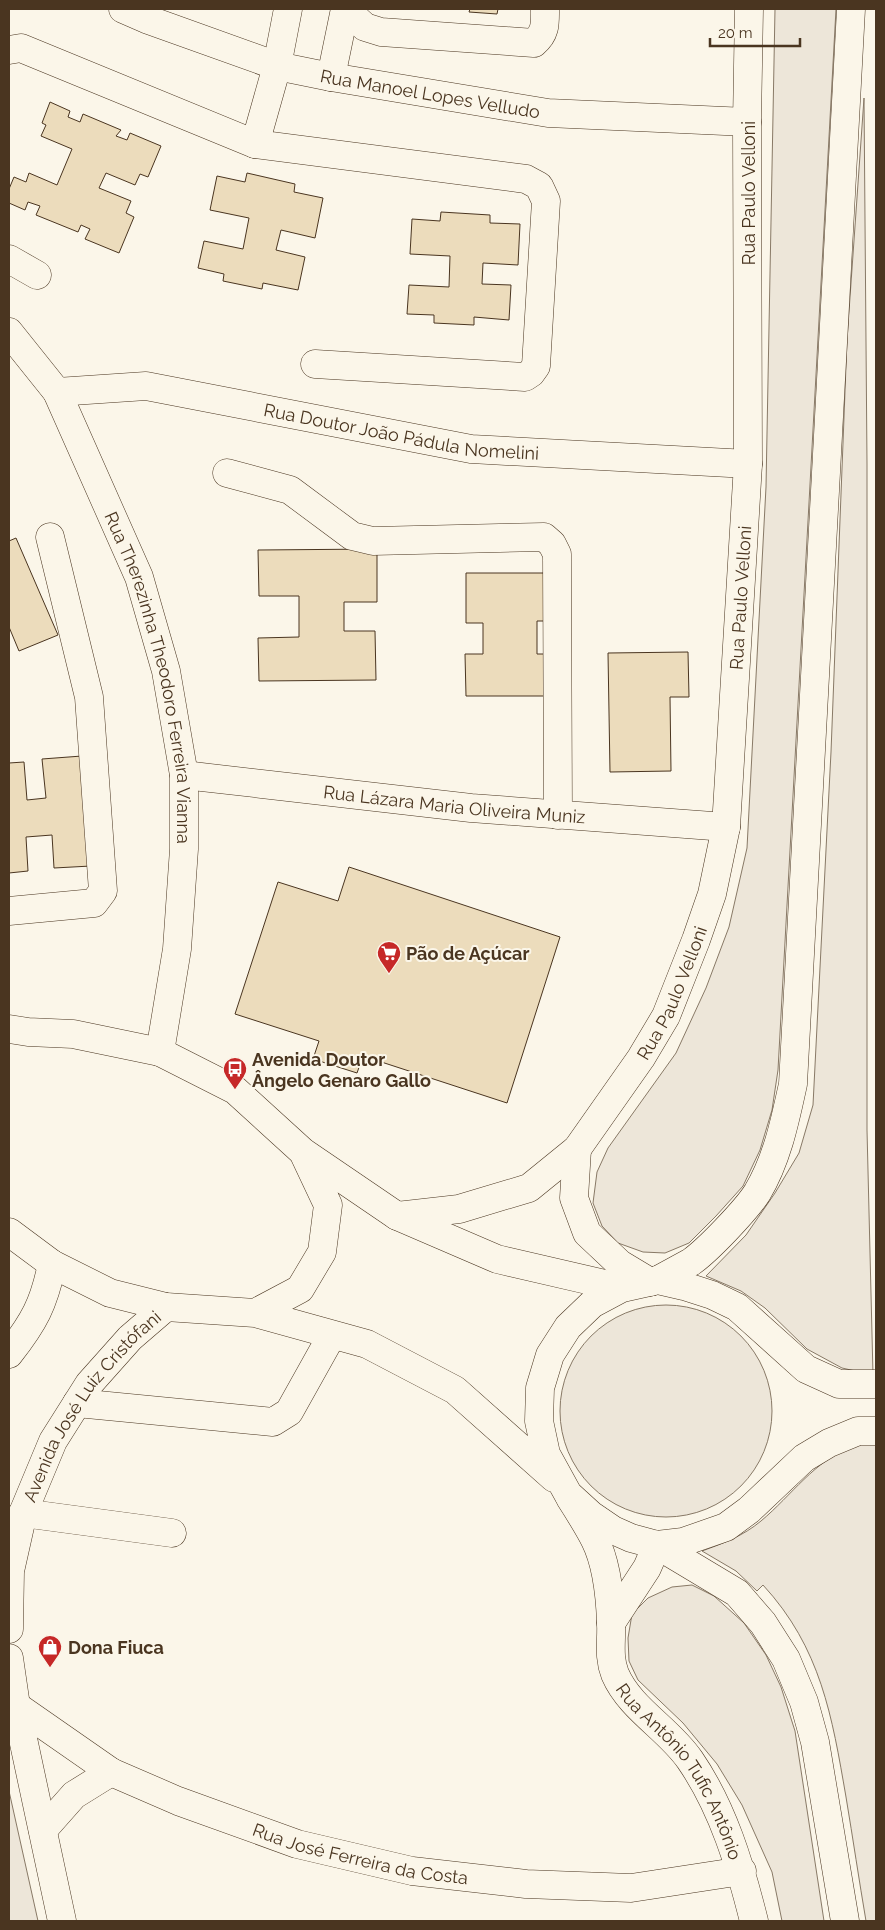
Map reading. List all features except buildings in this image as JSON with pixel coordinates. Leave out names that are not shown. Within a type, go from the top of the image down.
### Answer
[{"type":"main road","name":"Rua Manoel Lopes Velludo","points":[[124,9],[146,19],[277,66],[332,77],[548,113],[747,122]]},
{"type":"main road","points":[[255,144],[277,66],[288,9]]},
{"type":"main road","points":[[345,9],[365,27],[381,32],[534,42],[541,37],[545,27],[545,9]]},
{"type":"main road","points":[[332,77],[345,9]]},
{"type":"main road","name":"Rua Paulo Velloni","points":[[397,1216],[459,1209],[529,1188],[577,1149],[641,1058],[666,1016],[712,894],[726,827],[748,464],[747,122],[749,9]]},
{"type":"main road","points":[[565,1489],[546,1454],[539,1421],[540,1388],[550,1355],[568,1327],[592,1304],[622,1288],[654,1281],[693,1261],[715,1240],[757,1193],[784,1130],[793,1084],[851,9]]},
{"type":"main road","points":[[9,50],[21,48],[255,144],[526,179],[539,186],[546,201],[536,366],[532,373],[525,377],[314,364]]},
{"type":"main road","points":[[9,260],[37,275]]},
{"type":"main road","name":"Rua Therezinha Theodoro Ferreira Vianna","points":[[9,332],[57,392],[139,578],[166,671],[184,775],[184,850],[177,949],[160,1052]]},
{"type":"main road","name":"Rua Doutor João Pádula Nomelini","points":[[57,392],[146,386],[471,448],[748,464]]},
{"type":"main road","points":[[227,473],[290,490],[352,536],[373,541],[544,537],[552,544],[557,554],[558,815]]},
{"type":"main road","points":[[9,911],[94,904],[103,891],[88,697],[50,537]]},
{"type":"main road","name":"Rua Lázara Maria Oliveira Muniz","points":[[184,775],[471,808],[726,827]]},
{"type":"main road","points":[[15,1034],[73,1034],[160,1052],[235,1090],[303,1152],[397,1216],[497,1259],[622,1288]]},
{"type":"main road","points":[[577,1149],[574,1198],[587,1233],[620,1264],[654,1281],[694,1289],[737,1307],[806,1369],[839,1384],[876,1384]]},
{"type":"main road","points":[[254,1313],[300,1289],[322,1252],[328,1205],[303,1152]]},
{"type":"main road","points":[[9,1232],[52,1264],[110,1293],[166,1307],[254,1313],[367,1344],[455,1390],[565,1489],[591,1515],[613,1530],[631,1538],[657,1545],[736,1594],[763,1623],[786,1659],[804,1702],[815,1742],[845,1921]]},
{"type":"main road","points":[[9,1354],[29,1328],[38,1310],[46,1293],[52,1264]]},
{"type":"main road","name":"Avenida José Luiz Cristófani","points":[[9,1629],[10,1571],[23,1513],[53,1441],[89,1384],[130,1338],[166,1307]]},
{"type":"main road","points":[[77,1403],[273,1422],[289,1412],[332,1335]]},
{"type":"main road","points":[[657,1545],[683,1542],[726,1527],[749,1510],[804,1458],[829,1443],[858,1431],[876,1431]]},
{"type":"main road","name":"Rua Antônio Tufic Antônio","points":[[565,1489],[596,1542],[607,1580],[611,1623],[610,1658],[616,1676],[627,1694],[690,1759],[720,1813],[742,1871],[754,1921]]},
{"type":"main road","points":[[23,1513],[172,1533]]},
{"type":"main road","points":[[611,1623],[647,1568],[657,1545]]},
{"type":"main road","points":[[9,1658],[12,1704],[43,1830],[62,1921]]},
{"type":"main road","name":"Rua José Ferreira da Costa","points":[[12,1704],[111,1772],[178,1801],[297,1844],[412,1871],[526,1884],[631,1888],[742,1871]]},
{"type":"main road","points":[[43,1830],[74,1796],[111,1772]]},
{"type":"shaded area","points":[[775,9],[836,9],[778,1070],[772,1110],[760,1150],[743,1186],[689,1243],[665,1253],[643,1252],[618,1243],[602,1226],[593,1203],[597,1172],[608,1148],[676,1053],[706,988],[729,927],[747,848],[766,487]]},
{"type":"shaded area","points":[[864,98],[867,464],[867,1130],[873,1375],[842,1368],[807,1349],[765,1308],[741,1291],[706,1276],[746,1235],[775,1193],[799,1153],[813,1105],[831,752],[847,340]]},
{"type":"shaded area","points":[[666,1305],[687,1307],[706,1313],[725,1323],[741,1336],[754,1352],[764,1371],[770,1390],[772,1411],[770,1432],[764,1451],[754,1470],[741,1486],[725,1499],[706,1509],[687,1515],[666,1517],[645,1515],[626,1509],[607,1499],[591,1486],[578,1470],[568,1451],[562,1432],[560,1411],[562,1390],[568,1371],[578,1352],[591,1336],[607,1323],[626,1313],[645,1307]]},
{"type":"shaded area","points":[[876,1442],[876,1921],[866,1921],[835,1739],[821,1684],[811,1658],[783,1609],[763,1585],[757,1591],[736,1571],[702,1551],[733,1539],[761,1521],[815,1469],[839,1452],[856,1445]]},
{"type":"shaded area","points":[[692,1585],[714,1596],[744,1623],[766,1655],[781,1687],[795,1731],[824,1921],[782,1921],[772,1872],[742,1805],[717,1764],[683,1723],[638,1680],[629,1661],[628,1638],[632,1614],[648,1598],[672,1587]]},
{"type":"shaded area","points":[[9,1791],[38,1921],[9,1921]]},
{"type":"place","name":"Pão de Açúcar","points":[[389,974]]},
{"type":"place","name":"Avenida Doutor Ângelo Genaro Gallo","points":[[235,1090]]},
{"type":"place","name":"Dona Fiuca","points":[[50,1668]]}]
